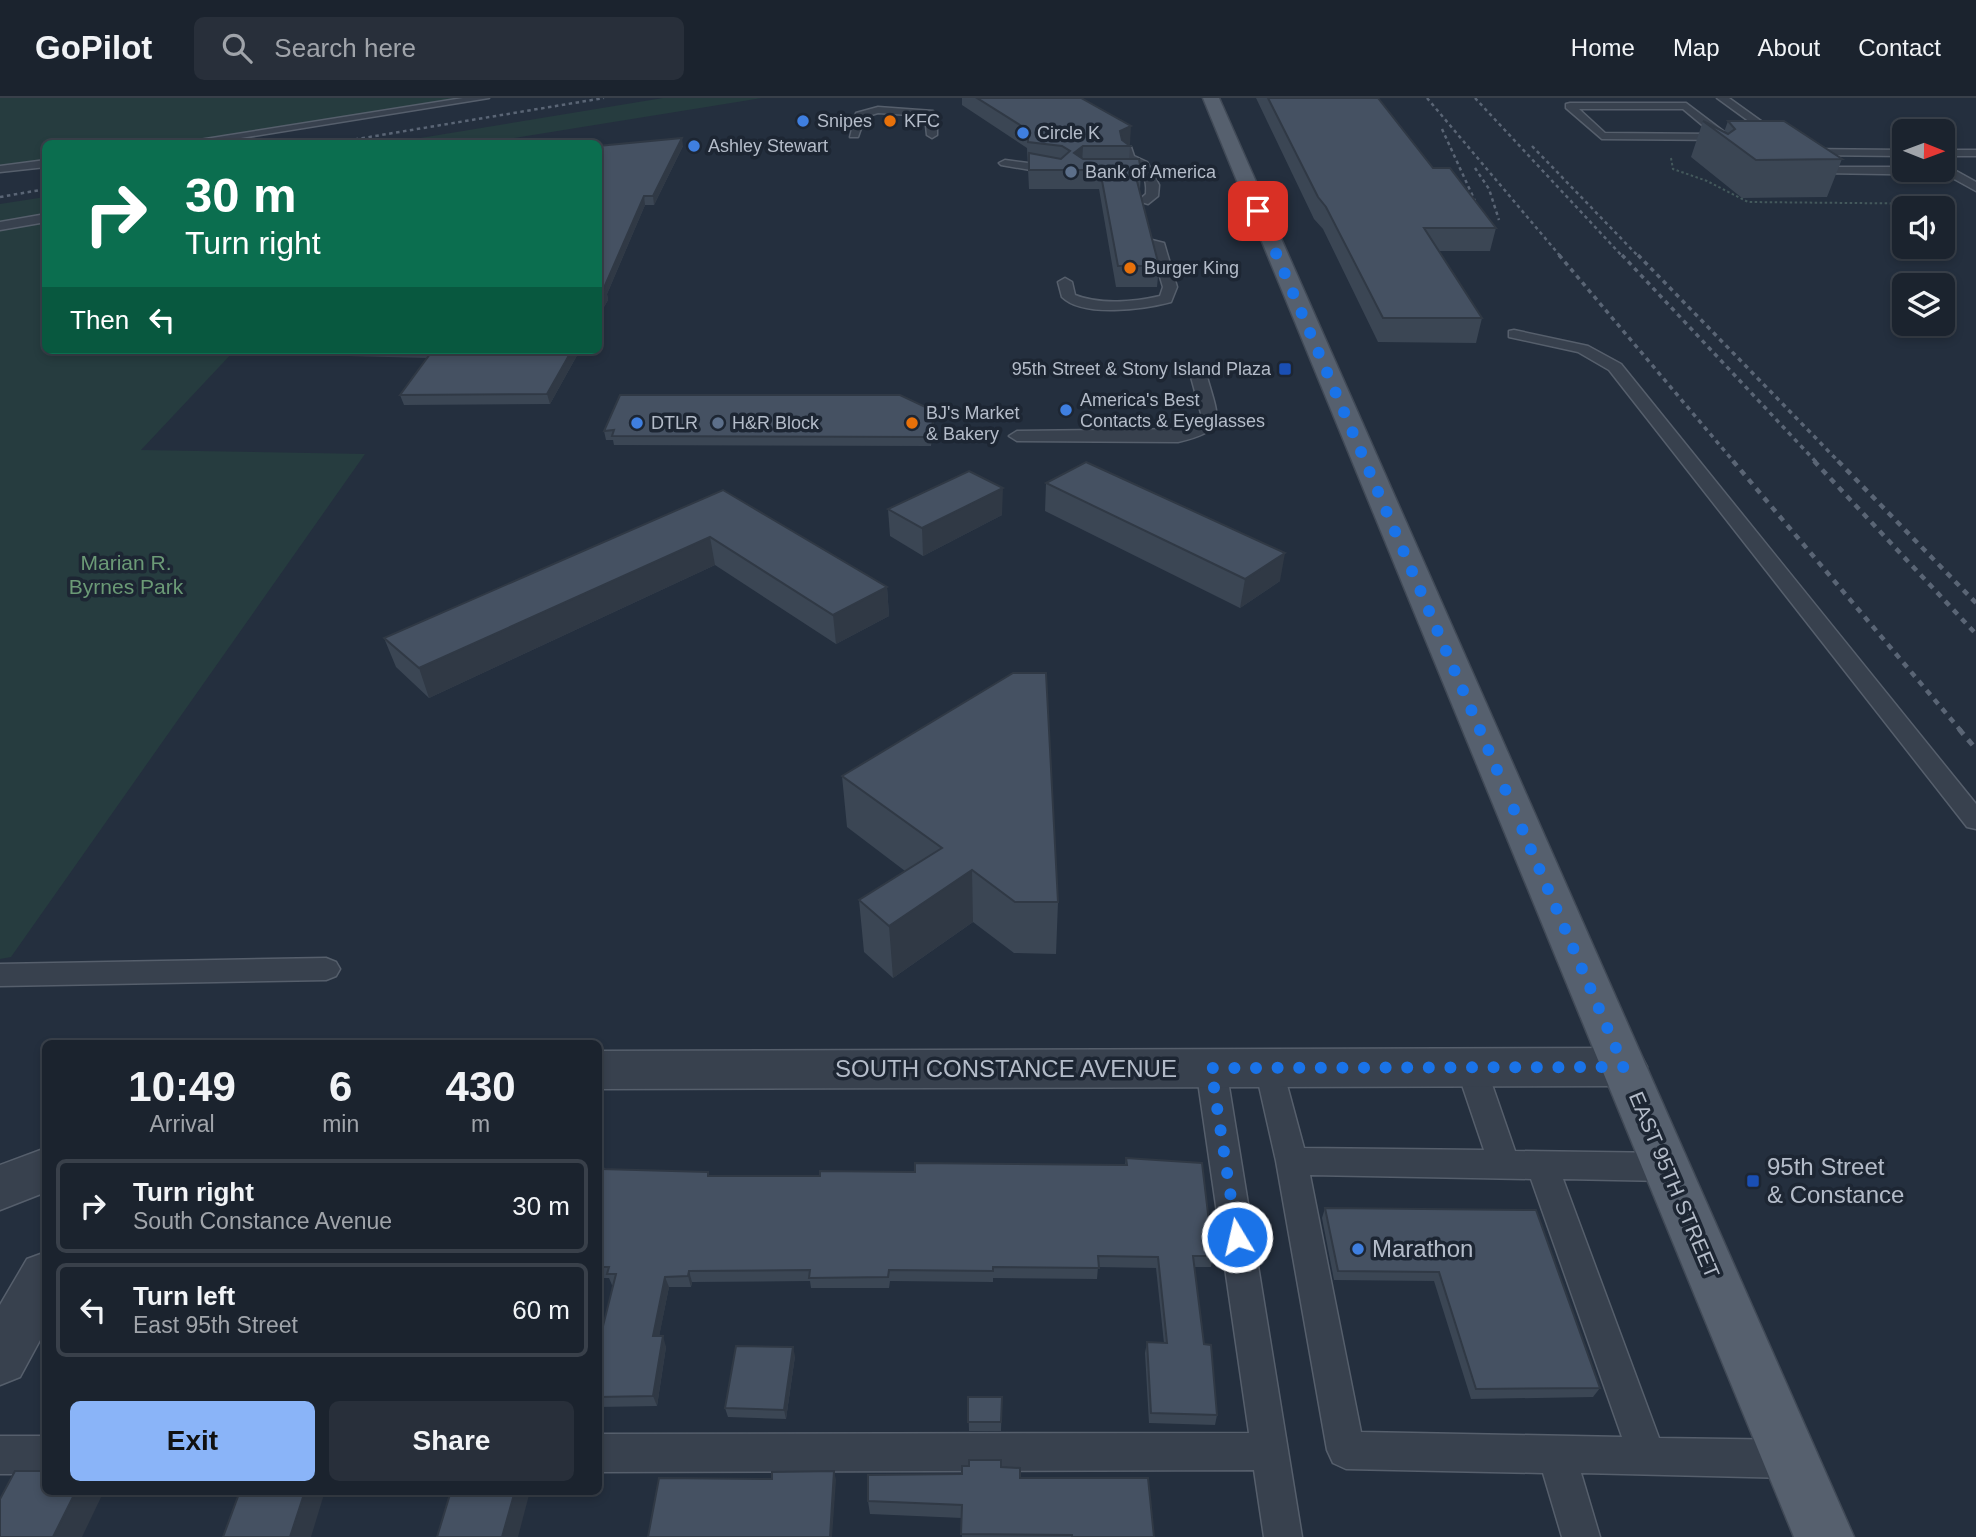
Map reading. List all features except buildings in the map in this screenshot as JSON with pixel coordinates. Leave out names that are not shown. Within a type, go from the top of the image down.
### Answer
[{"type":"main road","name":"EAST 95TH STREET","points":[[1211,98],[1824,1537]]},
{"type":"street","name":"SOUTH CONSTANCE AVENUE","points":[[602,1070],[1624,1067]]},
{"type":"street","points":[[0,1188],[42,1171]]},
{"type":"street","points":[[0,1358],[42,1283]]},
{"type":"lane","points":[[206,140],[484,98]]},
{"type":"lane","points":[[1722,98],[1824,171],[1948,171],[1976,187]]},
{"type":"lane","points":[[1724,136],[1686,106],[1570,106],[1602,136],[1778,137]]},
{"type":"lane","points":[[854,135],[860,115],[878,110],[929,113],[932,118],[932,135]]},
{"type":"lane","points":[[1696,150],[1736,150]]},
{"type":"lane","points":[[1777,150],[1892,153]]},
{"type":"lane","points":[[1955,153],[1976,153]]},
{"type":"lane","points":[[1005,163],[1061,164]]},
{"type":"lane","points":[[1129,163],[1153,192],[1144,201]]},
{"type":"lane","points":[[0,169],[42,164]]},
{"type":"lane","points":[[0,226],[42,219]]},
{"type":"lane","points":[[1065,282],[1069,297],[1084,303],[1147,304],[1166,299],[1170,287],[1157,243]]},
{"type":"lane","points":[[1514,334],[1583,349],[1615,368],[1976,821]]},
{"type":"lane","points":[[1017,436],[1178,437],[1194,433],[1209,422],[1210,417],[1199,377]]},
{"type":"lane","points":[[0,975],[326,970]]},
{"type":"lane","points":[[1471,1067],[1504,1164]]},
{"type":"lane","points":[[1211,1068],[1283,1537]]},
{"type":"lane","points":[[1270,1068],[1292,1161],[1346,1450],[1791,1459]]},
{"type":"lane","points":[[1292,1161],[1667,1167]]},
{"type":"lane","points":[[1542,1165],[1647,1456]]},
{"type":"lane","points":[[602,1453],[1270,1451]]},
{"type":"lane","points":[[0,1454],[42,1455]]},
{"type":"lane","points":[[1556,1454],[1581,1537]]},
{"type":"path","points":[[1666,153],[1671,159],[1673,170],[1709,181],[1733,199],[1748,202],[1960,204]]},
{"type":"path","points":[[1698,179],[1716,180]]},
{"type":"green space","points":[[0,98],[470,98],[202,140],[42,140],[42,164],[0,171]]},
{"type":"green space","points":[[663,98],[762,98],[502,140],[408,140]]},
{"type":"green space","name":"Marian R. Byrnes Park","points":[[42,197],[42,354],[231,354],[141,450],[365,454],[11,957],[0,959],[0,204]]},
{"type":"railway","points":[[351,140],[604,98]]},
{"type":"railway","points":[[1427,98],[1561,257]]},
{"type":"railway","points":[[1475,98],[1623,257]]},
{"type":"railway","points":[[1442,129],[1475,201]]},
{"type":"railway","points":[[1532,146],[1639,257]]},
{"type":"railway","points":[[1475,168],[1489,189],[1499,220]]},
{"type":"railway","points":[[0,197],[42,190]]},
{"type":"railway","points":[[1559,255],[1734,462]]},
{"type":"railway","points":[[1622,255],[1816,462]]},
{"type":"railway","points":[[1638,255],[1839,462]]},
{"type":"railway","points":[[1733,461],[1961,731]]},
{"type":"railway","points":[[1814,461],[1976,634]]},
{"type":"railway","points":[[1838,461],[1976,603]]},
{"type":"railway","points":[[1959,729],[1976,749]]},
{"type":"place","name":"Snipes","points":[[803,121]]},
{"type":"place","name":"KFC","points":[[890,121]]},
{"type":"place","name":"Circle K","points":[[1023,133]]},
{"type":"place","name":"Ashley Stewart","points":[[694,146]]},
{"type":"place","name":"Bank of America","points":[[1071,172]]},
{"type":"place","name":"Burger King","points":[[1130,268]]},
{"type":"place","name":"95th Street & Stony Island Plaza","points":[[1285,369]]},
{"type":"place","name":"America's Best Contacts & Eyeglasses","points":[[1066,410]]},
{"type":"place","name":"DTLR","points":[[637,423]]},
{"type":"place","name":"H&R Block","points":[[718,423]]},
{"type":"place","name":"BJ's Market & Bakery","points":[[912,423]]},
{"type":"place","name":"95th Street & Constance","points":[[1753,1181]]},
{"type":"place","name":"Marathon","points":[[1358,1249]]},
{"type":"route","points":[[1237,1237],[1211,1068],[1624,1067],[1258,211]]}]
